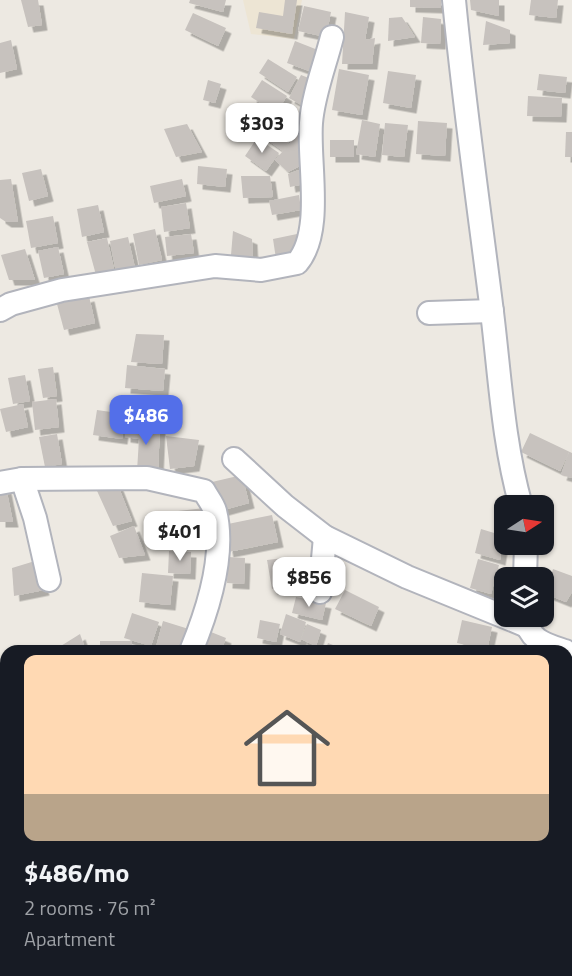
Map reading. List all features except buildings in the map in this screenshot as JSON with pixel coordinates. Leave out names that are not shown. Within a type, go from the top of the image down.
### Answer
[{"type":"street","points":[[454,0],[464,104],[492,310],[510,466],[518,495]]},
{"type":"street","points":[[0,309],[11,304],[88,285],[215,266],[261,270],[297,263],[309,246],[312,204],[311,122],[332,37]]},
{"type":"street","points":[[429,313],[492,310]]},
{"type":"street","points":[[234,459],[285,506],[325,537],[407,577],[494,609]]},
{"type":"street","points":[[11,481],[147,478],[204,491],[215,510],[215,578],[210,601],[193,645]]},
{"type":"street","points":[[11,481],[35,518],[49,580]]},
{"type":"street","points":[[320,592],[325,537]]},
{"type":"street","points":[[529,627],[537,642],[547,645]]},
{"type":"shaded area","points":[[243,0],[302,0],[294,39],[251,34]]}]
